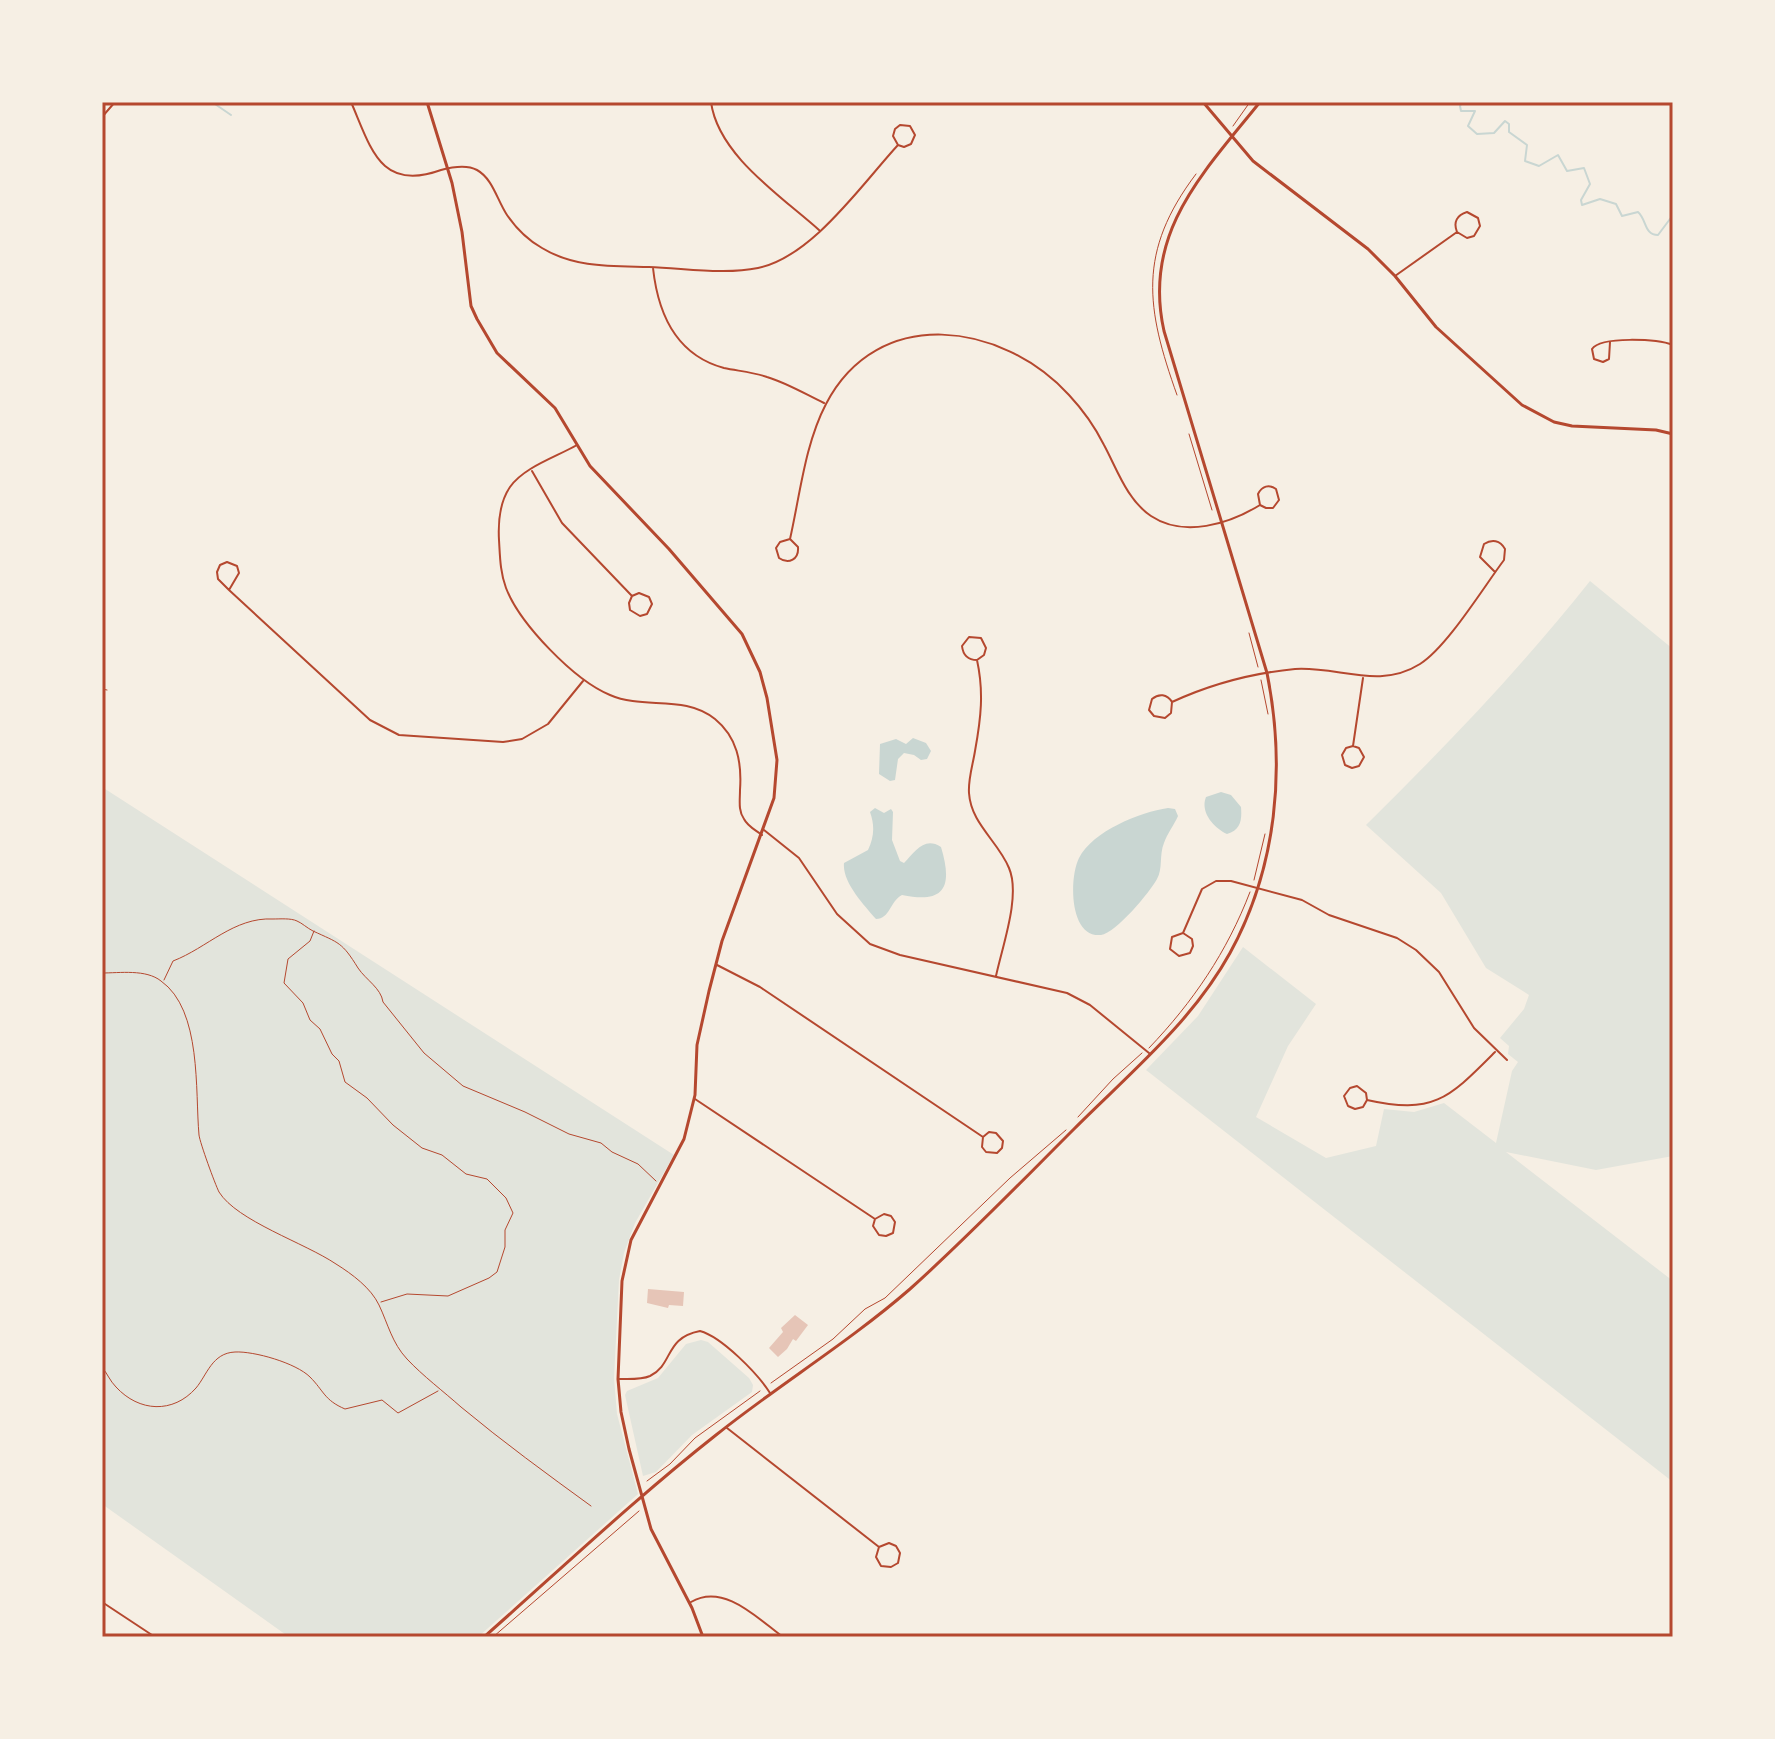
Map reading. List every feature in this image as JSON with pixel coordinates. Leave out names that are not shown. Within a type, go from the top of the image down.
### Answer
[{"type":"street","points":[[102,117],[115,102]]},
{"type":"street","points":[[351,102],[372,151],[386,168],[398,175],[411,177],[447,168],[467,167],[479,171],[519,230],[555,255],[588,265],[737,270],[756,268],[791,255],[820,231],[898,145]]},
{"type":"street","points":[[427,102],[462,232],[471,306],[477,319],[497,353],[555,408],[590,466],[711,597],[752,651],[767,698],[777,760],[774,798],[716,965],[697,1045],[694,1099],[684,1139],[626,1253],[620,1299],[618,1379],[621,1412],[641,1496],[655,1539],[690,1603],[703,1637]]},
{"type":"street","points":[[711,102],[717,125],[737,156],[820,231]]},
{"type":"street","points":[[1203,102],[1264,171],[1340,225],[1395,276],[1447,339],[1522,405],[1554,422],[1572,426],[1656,430],[1673,434]]},
{"type":"street","points":[[484,1637],[641,1496],[726,1427],[812,1366],[908,1290],[960,1243],[1190,1011],[1215,979],[1238,937],[1258,889],[1271,833],[1278,763],[1275,711],[1267,673],[1164,331],[1159,282],[1162,257],[1174,219],[1191,191],[1260,102]]},
{"type":"street","points":[[900,125],[910,126],[914,132],[913,142],[908,146],[898,145],[893,139],[895,129],[900,125]]},
{"type":"street","points":[[1462,213],[1471,213],[1478,218],[1479,230],[1474,236],[1467,238],[1457,232],[1456,219],[1462,213]]},
{"type":"street","points":[[1395,276],[1457,232]]},
{"type":"street","points":[[653,267],[657,298],[664,319],[677,337],[700,357],[725,368],[767,376],[826,404]]},
{"type":"street","points":[[790,539],[813,438],[826,404],[842,381],[856,367],[892,344],[942,334],[983,339],[1035,365],[1069,395],[1091,422],[1134,500],[1149,514],[1179,527],[1201,527],[1222,522],[1260,505]]},
{"type":"street","points":[[1610,342],[1609,359],[1600,362],[1594,359],[1591,353],[1598,343],[1610,342],[1649,340],[1673,345]]},
{"type":"street","points":[[577,445],[513,484],[502,506],[499,532],[504,581],[512,603],[524,620],[583,681],[623,700],[688,706],[715,719],[737,750],[741,766],[743,818],[750,827],[763,832],[799,858],[837,914],[870,944],[900,955],[1049,988],[1078,998],[1148,1052]]},
{"type":"street","points":[[532,470],[562,523],[632,596]]},
{"type":"street","points":[[1268,486],[1276,489],[1280,496],[1276,506],[1266,508],[1260,505],[1257,498],[1259,490],[1268,486]]},
{"type":"street","points":[[790,539],[798,547],[798,554],[793,560],[785,561],[779,558],[776,548],[783,540],[790,539]]},
{"type":"street","points":[[1172,702],[1196,691],[1267,673],[1313,669],[1363,677],[1395,675],[1429,658],[1495,572],[1504,560],[1506,553],[1503,545],[1492,540],[1481,548],[1480,557],[1495,572]]},
{"type":"street","points":[[229,590],[239,573],[237,566],[227,562],[218,568],[217,575],[229,590],[370,720],[399,735],[497,742],[522,739],[543,728],[583,681]]},
{"type":"street","points":[[643,593],[649,597],[652,604],[647,614],[640,616],[630,610],[632,596],[643,593]]},
{"type":"street","points":[[969,637],[981,638],[985,644],[984,655],[977,660],[969,659],[964,654],[962,646],[969,637]]},
{"type":"street","points":[[977,660],[983,702],[969,784],[970,804],[979,824],[1009,866],[1013,888],[996,976]]},
{"type":"street","points":[[1353,746],[1363,677]]},
{"type":"street","points":[[1155,696],[1166,696],[1172,702],[1168,716],[1161,718],[1151,713],[1150,702],[1155,696]]},
{"type":"street","points":[[1353,746],[1362,751],[1364,757],[1359,766],[1352,768],[1345,765],[1342,755],[1346,748],[1353,746]]},
{"type":"street","points":[[1183,933],[1192,939],[1193,946],[1186,955],[1179,956],[1172,952],[1172,937],[1183,933],[1198,894],[1206,885],[1226,880],[1302,900],[1329,915],[1388,933],[1407,944],[1439,972],[1474,1028],[1507,1060]]},
{"type":"street","points":[[716,965],[760,987],[983,1137]]},
{"type":"street","points":[[1367,1100],[1412,1107],[1438,1100],[1464,1083],[1496,1051]]},
{"type":"street","points":[[1357,1086],[1366,1093],[1367,1100],[1363,1107],[1355,1109],[1348,1106],[1344,1096],[1350,1088],[1357,1086]]},
{"type":"street","points":[[694,1099],[875,1219]]},
{"type":"street","points":[[992,1132],[999,1135],[1003,1141],[999,1151],[990,1154],[983,1150],[983,1137],[992,1132]]},
{"type":"street","points":[[881,1215],[891,1216],[895,1222],[893,1233],[883,1236],[876,1233],[873,1226],[875,1219],[881,1215]]},
{"type":"street","points":[[618,1379],[645,1378],[654,1374],[675,1342],[687,1334],[700,1331],[720,1342],[771,1394]]},
{"type":"street","points":[[726,1427],[879,1547]]},
{"type":"street","points":[[889,1543],[896,1546],[900,1553],[898,1563],[889,1568],[881,1566],[876,1557],[879,1547],[889,1543]]},
{"type":"street","points":[[690,1603],[709,1596],[731,1600],[783,1637]]},
{"type":"street","points":[[102,1602],[155,1637]]},
{"type":"path","points":[[1228,132],[1250,102]]},
{"type":"path","points":[[1179,399],[1157,334],[1153,302],[1154,269],[1169,213],[1202,166]]},
{"type":"path","points":[[1187,425],[1213,512]]},
{"type":"path","points":[[1249,633],[1268,716]]},
{"type":"path","points":[[102,689],[107,690]]},
{"type":"path","points":[[647,1481],[670,1464],[695,1438],[833,1339],[865,1309],[885,1298],[1010,1178],[1074,1122],[1113,1079],[1148,1052],[1189,1003],[1232,935],[1252,887],[1266,826]]},
{"type":"path","points":[[162,981],[173,961],[231,928],[265,918],[297,921],[335,939],[350,954],[362,975],[382,994],[383,1002],[424,1053],[463,1086],[569,1134],[601,1143],[638,1164],[656,1181]]},
{"type":"path","points":[[314,931],[310,941],[288,959],[284,983],[303,1003],[310,1020],[320,1029],[332,1054],[339,1061],[345,1082],[422,1148],[442,1155],[466,1174],[487,1179],[506,1198],[513,1213],[505,1230],[505,1247],[497,1272],[489,1278],[448,1296],[407,1294],[378,1303]]},
{"type":"path","points":[[102,973],[134,973],[162,981],[182,1006],[195,1069],[199,1137],[217,1189],[234,1208],[252,1221],[293,1240],[351,1274],[378,1303],[396,1344],[407,1358],[503,1441],[591,1506]]},
{"type":"path","points":[[102,1367],[114,1386],[134,1402],[157,1408],[176,1405],[197,1387],[208,1366],[231,1352],[254,1353],[308,1375],[323,1395],[345,1409],[382,1400],[398,1413],[441,1389]]},
{"type":"path","points":[[493,1637],[639,1511]]},
{"type":"shaded area","points":[[1590,581],[1673,649],[1673,1156],[1596,1170],[1506,1152],[1673,1281],[1673,1482],[1146,1070],[1198,1016],[1243,947],[1316,1004],[1288,1046],[1256,1117],[1326,1158],[1376,1146],[1384,1109],[1414,1112],[1444,1103],[1496,1143],[1512,1071],[1518,1062],[1508,1054],[1509,1046],[1500,1038],[1524,1009],[1529,995],[1486,968],[1441,893],[1366,825],[1482,706]]},
{"type":"shaded area","points":[[913,738],[926,743],[931,751],[927,759],[921,760],[904,753],[898,759],[895,780],[890,781],[879,774],[880,744],[896,739],[906,744]]},
{"type":"shaded area","points":[[102,787],[674,1155],[635,1223],[624,1253],[619,1280],[614,1378],[617,1414],[638,1494],[478,1637],[289,1637],[102,1504]]},
{"type":"shaded area","points":[[1221,792],[1231,795],[1241,807],[1240,824],[1227,834],[1213,823],[1205,808],[1206,797]]},
{"type":"shaded area","points":[[875,808],[884,813],[891,809],[893,812],[892,840],[900,861],[904,863],[925,844],[935,844],[941,847],[946,873],[942,889],[936,894],[928,897],[902,895],[884,916],[876,919],[850,885],[844,870],[844,863],[868,850],[873,831],[870,812]]},
{"type":"shaded area","points":[[1168,808],[1175,809],[1178,816],[1164,843],[1157,879],[1115,927],[1101,935],[1090,933],[1077,917],[1074,905],[1074,879],[1079,858],[1095,839],[1118,824]]},
{"type":"shaded area","points":[[701,1340],[708,1342],[749,1378],[753,1385],[752,1392],[692,1435],[656,1472],[643,1476],[625,1395],[627,1391],[658,1378],[686,1344]]},
{"type":"building","points":[[648,1289],[684,1292],[683,1306],[669,1305],[668,1308],[647,1303]]},
{"type":"building","points":[[795,1315],[808,1325],[778,1357],[769,1348],[783,1332],[781,1328]]},
{"type":"waterway","points":[[212,102],[231,115]]},
{"type":"waterway","points":[[1462,102],[1461,111],[1475,111],[1468,126],[1477,134],[1494,133],[1505,121],[1509,124],[1509,132],[1527,145],[1525,161],[1539,166],[1558,155],[1567,171],[1584,168],[1590,184],[1581,200],[1582,205],[1600,199],[1616,204],[1622,216],[1638,212],[1650,233],[1658,235],[1673,215]]}]
